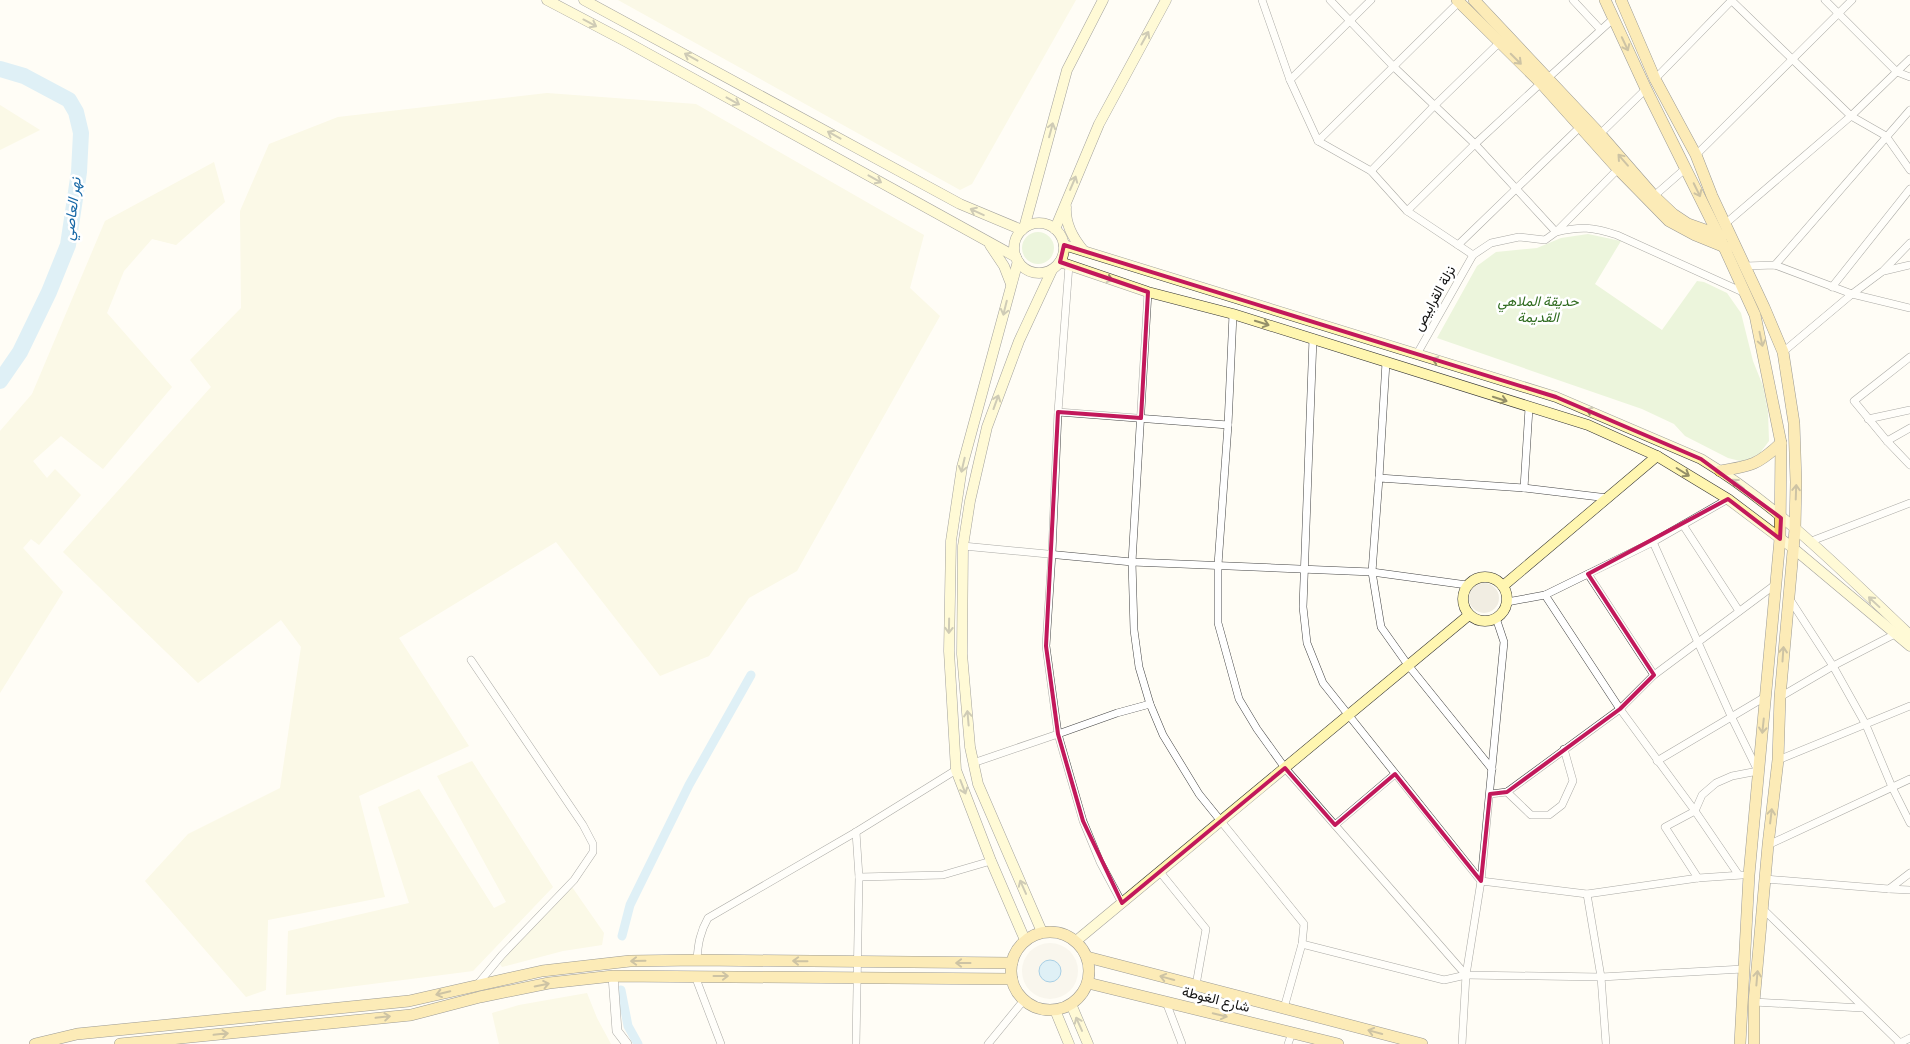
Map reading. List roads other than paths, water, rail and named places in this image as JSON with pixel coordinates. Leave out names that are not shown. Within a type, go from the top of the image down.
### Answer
[{"type":"main road","points":[[547,0],[625,41],[988,242],[1017,259],[1024,268],[1033,272],[1042,273],[1064,264],[1148,292],[1233,314],[1312,338],[1529,408],[1588,425],[1657,456],[1728,499],[1793,548],[1897,633],[1910,646]]},
{"type":"main road","points":[[584,0],[960,204],[1023,229],[1040,223],[1048,224],[1060,233],[1064,245],[1064,264]]},
{"type":"main road","points":[[1025,940],[991,861],[956,770],[949,651],[952,541],[962,467],[1017,259],[1015,242],[1023,229],[1067,70],[1103,0]]},
{"type":"main road","points":[[1055,229],[1066,200],[1108,108],[1166,0]]},
{"type":"main road","points":[[1474,0],[1544,81],[1580,127],[1669,221],[1724,247],[1736,250]]},
{"type":"main road","points":[[1605,0],[1646,89],[1686,168],[1725,236],[1745,266],[1783,352],[1794,423],[1795,529],[1780,696],[1778,760],[1768,845],[1754,1002],[1754,1044]]},
{"type":"main road","points":[[1458,1],[1600,134],[1654,196],[1673,214],[1688,224],[1725,236]]},
{"type":"main road","points":[[1624,2],[1655,79],[1696,155],[1725,224],[1724,247],[1756,315],[1781,443],[1780,539],[1766,697],[1744,875],[1740,1044]]},
{"type":"main road","points":[[1066,200],[1069,227],[1076,242],[1084,251]]},
{"type":"main road","points":[[988,242],[999,258],[1011,284]]},
{"type":"main road","points":[[1064,245],[1556,397],[1701,459],[1720,471],[1795,529],[1910,635]]},
{"type":"main road","points":[[1042,932],[978,784],[973,763],[962,654],[963,546],[970,501],[987,427],[1019,341],[1052,270]]},
{"type":"main road","points":[[1720,471],[1755,464],[1765,459],[1781,443]]},
{"type":"main road","points":[[1503,586],[1657,456]]},
{"type":"main road","points":[[1486,576],[1498,581],[1503,586],[1507,602],[1502,614],[1496,618],[1482,621],[1469,615],[1463,604],[1464,590],[1472,580],[1486,576]]},
{"type":"main road","points":[[1076,941],[1469,615]]},
{"type":"main road","points":[[1042,932],[1060,932],[1076,941],[1087,957],[1089,966],[1088,983],[1078,999],[1054,1010],[1044,1010],[1024,1000],[1016,990],[1012,979],[1012,963],[1016,950],[1025,940],[1042,932]]},
{"type":"main road","points":[[1087,957],[1422,1044]]},
{"type":"main road","points":[[35,1044],[77,1034],[409,1001],[542,971],[605,963],[697,960],[1012,963]]},
{"type":"main road","points":[[120,1044],[411,1014],[540,985],[613,976],[857,976],[1012,979]]},
{"type":"main road","name":"شارع الغوطة","points":[[1088,983],[1338,1044]]},
{"type":"main road","points":[[1070,1004],[1088,1044]]},
{"type":"main road","points":[[1054,1010],[1069,1044]]},
{"type":"street","points":[[1262,0],[1290,80],[1318,141],[1371,171],[1407,211],[1473,255],[1492,243],[1519,237],[1545,240],[1556,232],[1618,169]]},
{"type":"street","points":[[1330,0],[1394,67],[1475,144],[1556,232]]},
{"type":"street","points":[[1290,80],[1370,0]]},
{"type":"street","points":[[1573,0],[1600,29]]},
{"type":"street","points":[[1655,79],[1731,0],[1851,116],[1886,136],[1910,170]]},
{"type":"street","points":[[1825,0],[1897,72],[1910,78]]},
{"type":"street","points":[[1696,155],[1852,0]]},
{"type":"street","points":[[1318,141],[1458,1]]},
{"type":"street","points":[[1407,211],[1475,144],[1613,19]]},
{"type":"street","points":[[1371,171],[1500,42]]},
{"type":"street","points":[[1725,224],[1851,116],[1910,58]]},
{"type":"street","points":[[1600,134],[1646,89]]},
{"type":"street","points":[[1775,265],[1910,110]]},
{"type":"street","points":[[1458,245],[1580,127]]},
{"type":"street","points":[[1654,196],[1686,168]]},
{"type":"street","points":[[1832,286],[1910,189]]},
{"type":"street","points":[[1556,232],[1577,227],[1599,229],[1617,235],[1745,293]]},
{"type":"street","points":[[1783,352],[1852,294],[1883,271],[1910,244]]},
{"type":"street","name":"نزلة القرابيص","points":[[1417,354],[1473,255]]},
{"type":"street","points":[[1064,264],[1052,553],[1046,646],[1058,734],[1084,821],[1100,862],[1122,903]]},
{"type":"street","points":[[1745,266],[1775,265],[1852,294],[1910,308]]},
{"type":"street","points":[[1883,271],[1910,265]]},
{"type":"street","points":[[1148,292],[1132,562],[1134,630],[1140,667],[1150,704],[1163,735],[1199,794],[1304,924],[1302,944],[1284,1008]]},
{"type":"street","points":[[1233,314],[1228,425],[1218,564],[1218,623],[1239,699],[1284,768],[1466,975]]},
{"type":"street","points":[[1312,338],[1303,606],[1307,643],[1323,683],[1348,716],[1481,881],[1587,894],[1698,878],[1744,875]]},
{"type":"street","points":[[1910,357],[1854,401],[1887,442],[1910,465]]},
{"type":"street","points":[[1386,362],[1372,572],[1381,627],[1408,666],[1492,769]]},
{"type":"street","points":[[1524,488],[1529,408]]},
{"type":"street","points":[[1868,419],[1910,410]]},
{"type":"street","points":[[1058,412],[1228,425]]},
{"type":"street","points":[[1887,442],[1910,428]]},
{"type":"street","points":[[1379,478],[1524,488],[1608,498]]},
{"type":"street","points":[[1507,602],[1545,595],[1653,542],[1728,499]]},
{"type":"street","points":[[1809,542],[1910,503]]},
{"type":"street","points":[[1684,525],[1739,611]]},
{"type":"street","points":[[1653,542],[1731,716],[1758,770],[1732,776],[1716,783],[1702,795],[1695,811],[1665,827],[1698,878]]},
{"type":"street","points":[[963,546],[1132,562],[1218,564],[1372,572],[1467,585]]},
{"type":"street","points":[[1588,574],[1654,676]]},
{"type":"street","points":[[1490,794],[1507,792],[1620,709],[1654,676],[1776,584]]},
{"type":"street","points":[[1545,595],[1620,709],[1744,875]]},
{"type":"street","points":[[1788,596],[1833,666],[1866,725],[1892,787],[1910,823]]},
{"type":"street","points":[[1462,1044],[1466,975],[1481,881],[1504,642],[1496,618]]},
{"type":"street","points":[[1780,696],[1897,633]]},
{"type":"street","points":[[471,660],[583,825],[593,844],[593,852],[574,880],[502,955],[477,986]]},
{"type":"street","points":[[1657,761],[1766,697]]},
{"type":"street","points":[[973,763],[1117,713],[1150,704]]},
{"type":"street","points":[[1778,760],[1910,706]]},
{"type":"street","points":[[1507,792],[1531,815],[1549,815],[1562,805],[1573,781],[1564,749]]},
{"type":"street","points":[[697,960],[698,944],[702,929],[708,918],[856,832],[956,770]]},
{"type":"street","points":[[1334,825],[1395,774]]},
{"type":"street","points":[[1768,845],[1910,779]]},
{"type":"street","points":[[856,832],[859,877],[856,1044]]},
{"type":"street","points":[[859,877],[943,875],[991,861]]},
{"type":"street","points":[[1160,872],[1206,929],[1196,985]]},
{"type":"street","points":[[1889,889],[1910,873]]},
{"type":"street","points":[[1765,879],[1910,890]]},
{"type":"street","points":[[1587,894],[1601,977],[1606,1044]]},
{"type":"street","points":[[1763,909],[1899,1044],[1910,1038]]},
{"type":"street","points":[[1302,944],[1444,980],[1466,975],[1601,977],[1743,969]]},
{"type":"street","points":[[613,976],[617,1031],[627,1044]]},
{"type":"street","points":[[695,976],[721,1044]]},
{"type":"street","points":[[988,1044],[1024,1000]]},
{"type":"street","points":[[1166,1002],[1182,1044]]},
{"type":"street","points":[[1754,1002],[1862,1008]]},
{"type":"street","points":[[1288,1044],[1292,1033]]},
{"type":"water","points":[[1046,960],[1054,960],[1061,967],[1061,975],[1054,982],[1046,982],[1039,975],[1039,967]]},
{"type":"waterway","name":"نهر العاصي","points":[[0,69],[24,76],[69,100],[76,112],[81,133],[79,172],[68,245],[49,292],[20,352],[0,381]]},
{"type":"waterway","points":[[622,936],[630,905],[689,785],[751,675]]},
{"type":"waterway","points":[[621,990],[628,1026],[638,1044]]},
{"type":"park label","name":"حديقة الملاهي القديمة","points":[[1538,310]]}]
